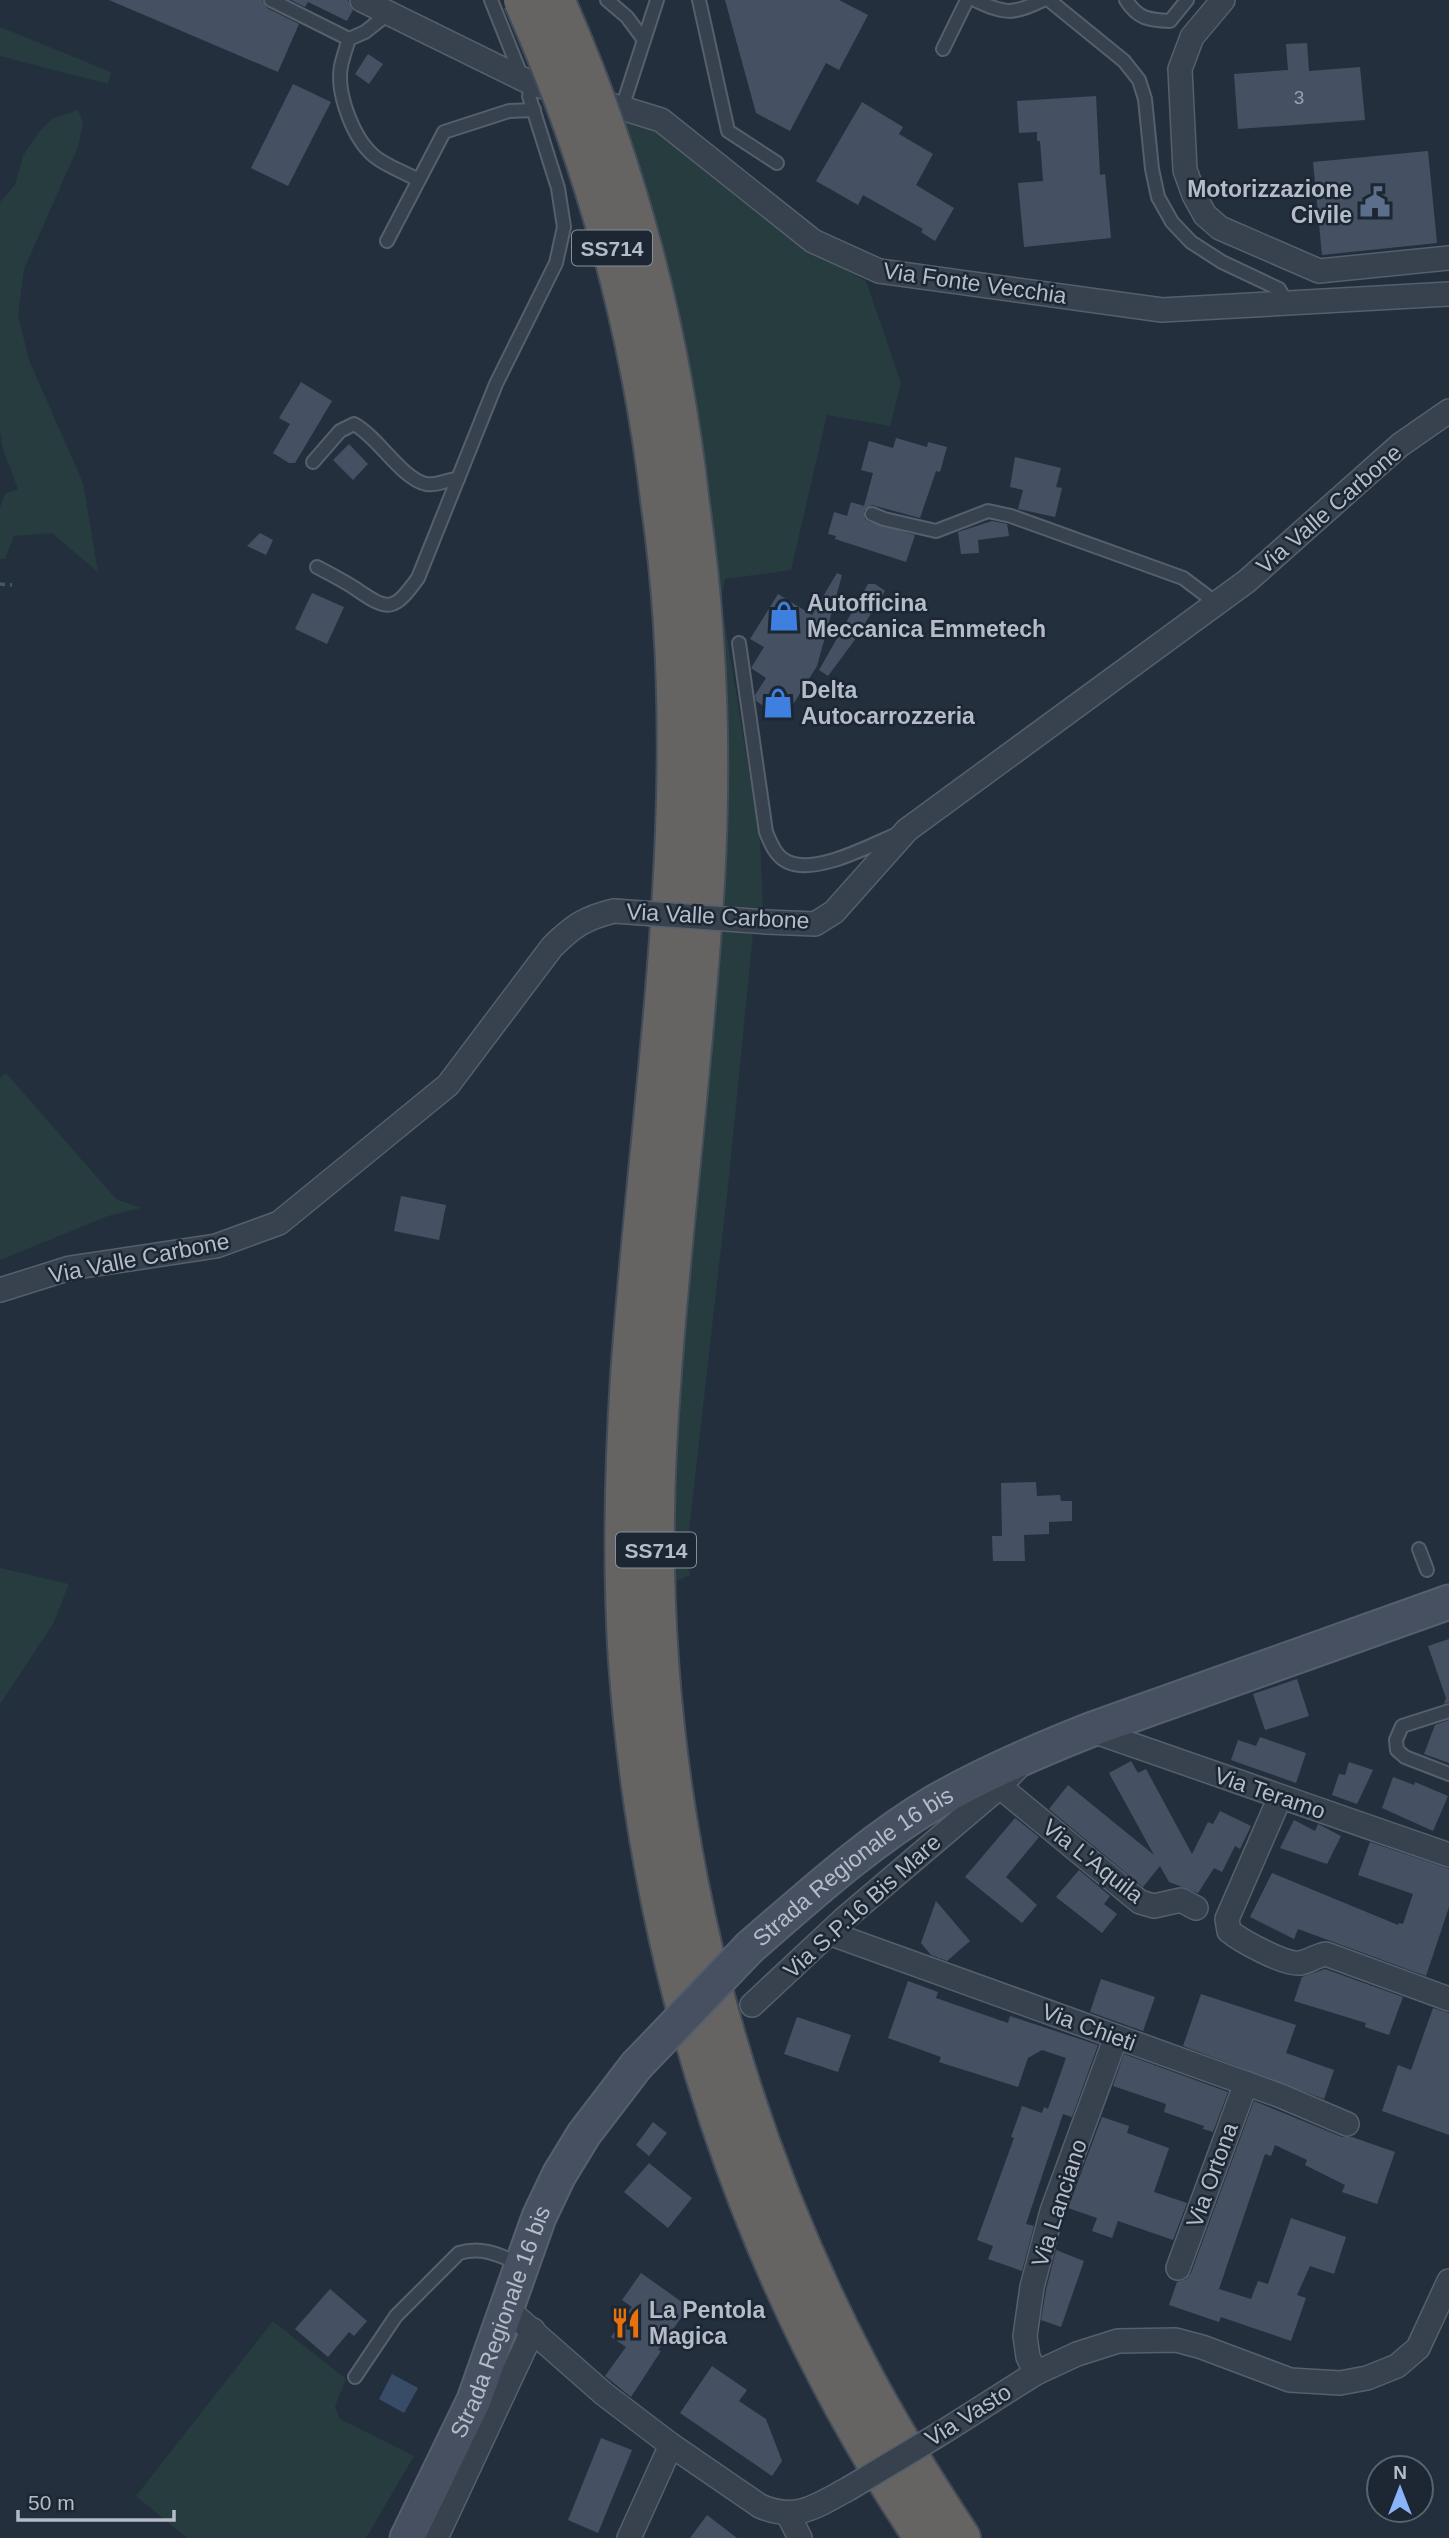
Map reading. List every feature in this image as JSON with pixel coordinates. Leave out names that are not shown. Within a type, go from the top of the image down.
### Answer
[{"type":"highway","name":"SS714","points":[[523,0],[579,141],[613,250],[637,351],[652,438],[675,505],[703,612],[708,772],[705,882],[665,1328],[656,1494],[656,1615],[674,1798],[706,1965],[742,2090],[765,2157],[795,2231],[857,2364],[914,2464],[961,2538]]},
{"type":"highway","name":"SS714","points":[[555,0],[606,130],[649,270],[677,405],[673,614],[677,772],[674,878],[634,1337],[625,1494],[627,1647],[639,1766],[650,1840],[677,1977],[732,2158],[785,2288],[814,2349],[863,2440],[924,2538]]},
{"type":"main road","name":"Strada Regionale 16 bis","points":[[407,2538],[474,2400],[539,2217],[559,2175],[584,2134],[636,2066],[750,1947],[849,1861],[935,1802],[983,1786],[986,1774],[1042,1743],[1088,1731],[1449,1602]]},
{"type":"street","name":"Via Fonte Vecchia","points":[[362,0],[528,81],[661,120],[813,241],[879,271],[1162,310],[1449,294]]},
{"type":"street","points":[[1223,0],[1192,37],[1180,69],[1185,170],[1205,215],[1220,228],[1319,271],[1449,258]]},
{"type":"street","name":"Via Valle Carbone","points":[[0,1290],[70,1268],[216,1246],[279,1223],[448,1085],[552,947],[570,929],[589,917],[614,911],[815,924],[834,912],[907,830],[1247,581],[1400,445],[1449,411]]},
{"type":"street","name":"Via Teramo","points":[[1088,1731],[1449,1855]]},
{"type":"street","name":"Via L'Aquila","points":[[983,1786],[1140,1902],[1154,1906],[1181,1899],[1196,1908]]},
{"type":"street","name":"Via S.P.16 Bis Mare","points":[[752,2005],[983,1786]]},
{"type":"street","points":[[1280,1797],[1227,1919],[1229,1931],[1289,1963],[1302,1963],[1312,1956],[1326,1955],[1449,1999]]},
{"type":"street","name":"Via Chieti","points":[[829,1933],[1247,2083],[1347,2124]]},
{"type":"street","name":"Via Lanciano","points":[[1036,2373],[1028,2357],[1026,2336],[1032,2287],[1052,2211],[1116,2037]]},
{"type":"street","name":"Via Ortona","points":[[1178,2268],[1247,2083]]},
{"type":"street","name":"Via Vasto","points":[[788,2514],[811,2509],[848,2489],[1036,2373],[1077,2354],[1118,2341],[1176,2340],[1290,2380],[1340,2383],[1367,2378],[1396,2366],[1418,2348],[1449,2281]]},
{"type":"street","points":[[506,2308],[604,2394],[671,2445],[760,2506],[788,2514],[800,2538]]},
{"type":"street","points":[[436,2538],[533,2330]]},
{"type":"street","points":[[629,2538],[671,2445]]},
{"type":"lane","points":[[271,0],[349,39]]},
{"type":"lane","points":[[317,567],[374,602],[388,605],[403,598],[418,578],[496,384],[556,263],[564,227],[558,188],[529,96],[528,81],[491,0]]},
{"type":"lane","points":[[607,0],[627,17],[644,40]]},
{"type":"lane","points":[[622,108],[657,0]]},
{"type":"lane","points":[[699,0],[728,131],[777,163]]},
{"type":"lane","points":[[943,49],[968,0]]},
{"type":"lane","points":[[975,0],[999,12],[1020,12],[1043,0]]},
{"type":"lane","points":[[1049,0],[1124,61],[1139,80],[1145,99],[1152,169],[1158,197],[1172,222],[1191,242],[1222,262],[1279,289],[1287,303]]},
{"type":"lane","points":[[1126,0],[1134,12],[1152,20],[1170,21],[1187,0]]},
{"type":"lane","points":[[349,39],[365,32],[389,13]]},
{"type":"lane","points":[[349,39],[341,68],[349,120],[359,140],[375,157],[418,180]]},
{"type":"lane","points":[[387,241],[444,132],[509,111],[534,110]]},
{"type":"lane","points":[[313,462],[340,431],[354,424],[365,430],[412,477],[426,484],[440,484],[450,479],[458,479]]},
{"type":"lane","points":[[872,514],[936,531],[988,511],[1011,516],[1183,578],[1207,596],[1210,608]]},
{"type":"lane","points":[[739,643],[766,832],[774,851],[788,862],[813,865],[858,851],[907,830]]},
{"type":"lane","points":[[1419,1549],[1427,1570]]},
{"type":"lane","points":[[1449,1711],[1402,1726],[1396,1740],[1397,1750],[1405,1757],[1449,1774]]},
{"type":"lane","points":[[983,1786],[991,1755]]},
{"type":"lane","points":[[355,2377],[396,2316],[459,2253],[473,2248],[489,2251],[522,2264]]},
{"type":"path","points":[[0,584],[12,585]]},
{"type":"green space","points":[[0,27],[111,72],[108,84],[0,56]]},
{"type":"green space","points":[[78,110],[83,122],[78,147],[24,269],[18,315],[29,360],[83,483],[98,572],[52,533],[14,536],[5,559],[0,559],[0,508],[5,494],[18,489],[3,449],[0,431],[0,202],[15,185],[23,156],[39,132],[52,119]]},
{"type":"green space","points":[[618,115],[658,133],[805,248],[866,281],[901,383],[890,426],[827,415],[791,570],[725,579],[721,600],[760,839],[763,909],[720,906],[726,818],[723,731]]},
{"type":"green space","points":[[718,931],[753,933],[729,1177],[686,1558],[690,1575],[668,1585],[674,1351]]},
{"type":"green space","points":[[6,1073],[116,1199],[141,1208],[108,1216],[0,1260],[0,1078]]},
{"type":"green space","points":[[0,1568],[69,1584],[53,1624],[0,1704]]},
{"type":"green space","points":[[273,2321],[346,2379],[335,2406],[340,2419],[414,2456],[366,2538],[187,2538],[136,2496]]},
{"type":"water","points":[[392,2374],[418,2388],[404,2413],[379,2399]]},
{"type":"building","points":[[109,0],[262,0],[267,8],[299,24],[278,72]]},
{"type":"building","points":[[291,0],[348,0],[353,10],[347,21],[308,2],[305,7]]},
{"type":"building","points":[[725,0],[839,0],[868,15],[839,70],[826,63],[790,131],[756,113]]},
{"type":"building","name":"Motorizzazione Civile","points":[[1307,43],[1309,71],[1360,67],[1365,120],[1238,129],[1234,74],[1288,70],[1286,44]]},
{"type":"building","points":[[368,54],[383,64],[369,84],[355,74]]},
{"type":"building","points":[[293,84],[331,102],[288,186],[251,168]]},
{"type":"building","points":[[1096,96],[1100,175],[1105,174],[1111,238],[1024,247],[1018,183],[1043,181],[1040,141],[1037,141],[1037,132],[1019,133],[1017,101]]},
{"type":"building","points":[[862,102],[903,127],[899,134],[933,154],[916,185],[954,208],[935,241],[921,232],[923,229],[863,195],[858,205],[816,181]]},
{"type":"building","name":"Motorizzazione Civile","points":[[1428,151],[1437,243],[1322,255],[1313,162]]},
{"type":"building","points":[[301,382],[332,401],[295,463],[289,463],[273,453],[290,424],[279,418]]},
{"type":"building","points":[[896,438],[927,447],[928,442],[947,447],[940,472],[936,471],[920,518],[872,505],[864,511],[865,519],[869,522],[915,535],[906,562],[835,539],[836,536],[828,534],[834,512],[847,516],[851,502],[864,506],[873,473],[861,470],[869,441],[893,448]]},
{"type":"building","points":[[349,444],[368,464],[353,480],[333,460]]},
{"type":"building","points":[[1015,457],[1061,468],[1056,487],[1062,488],[1055,517],[1018,509],[1023,490],[1010,487]]},
{"type":"building","points":[[992,521],[1007,524],[1009,536],[978,540],[979,553],[961,554],[958,532]]},
{"type":"building","points":[[260,533],[273,540],[266,555],[247,546]]},
{"type":"building","points":[[837,573],[842,575],[817,666],[784,719],[756,701],[755,695],[766,678],[751,668],[764,647],[750,639],[778,594],[812,615]]},
{"type":"building","points":[[868,584],[875,584],[885,591],[854,641],[828,676],[819,670]]},
{"type":"building","points":[[312,593],[344,607],[327,644],[295,629]]},
{"type":"building","points":[[401,1196],[446,1205],[439,1240],[394,1231]]},
{"type":"building","points":[[1036,1482],[1037,1496],[1060,1495],[1061,1501],[1072,1501],[1072,1521],[1049,1522],[1049,1534],[1024,1535],[1025,1561],[993,1561],[992,1536],[1002,1536],[1001,1483]]},
{"type":"building","points":[[1449,1639],[1449,1702],[1444,1704],[1446,1698],[1428,1646]]},
{"type":"building","points":[[1297,1679],[1309,1716],[1265,1730],[1253,1694]]},
{"type":"building","points":[[1449,1720],[1449,1763],[1424,1754],[1435,1725]]},
{"type":"building","points":[[1260,1737],[1306,1753],[1296,1783],[1231,1760],[1238,1740],[1256,1746]]},
{"type":"building","points":[[1131,1761],[1138,1773],[1146,1769],[1192,1854],[1208,1822],[1213,1824],[1220,1811],[1251,1826],[1240,1849],[1235,1846],[1222,1872],[1214,1868],[1198,1893],[1169,1882],[1160,1866],[1143,1887],[1049,1809],[1068,1785],[1154,1855],[1109,1773]]},
{"type":"building","points":[[1349,1762],[1373,1770],[1357,1804],[1332,1795],[1339,1774],[1345,1775]]},
{"type":"building","points":[[1393,1777],[1414,1785],[1415,1782],[1448,1796],[1433,1831],[1382,1808]]},
{"type":"building","points":[[1015,1818],[1039,1837],[1006,1877],[1037,1905],[1022,1923],[965,1877]]},
{"type":"building","points":[[1294,1820],[1315,1831],[1318,1824],[1341,1836],[1327,1864],[1280,1848]]},
{"type":"building","points":[[1370,1842],[1449,1869],[1449,1907],[1426,1976],[1298,1929],[1294,1939],[1250,1917],[1272,1873],[1398,1925],[1403,1924],[1413,1894],[1358,1875]]},
{"type":"building","points":[[1079,1870],[1110,1896],[1104,1904],[1117,1914],[1102,1933],[1056,1897]]},
{"type":"building","points":[[936,1901],[970,1941],[947,1961],[931,1955],[921,1943]]},
{"type":"building","points":[[1325,1969],[1403,1997],[1389,2035],[1365,2027],[1366,2023],[1294,2001],[1302,1977]]},
{"type":"building","points":[[1101,1979],[1155,1997],[1143,2031],[1090,2012]]},
{"type":"building","points":[[908,1981],[938,1992],[936,1998],[1008,2023],[1010,2016],[1098,2045],[1072,2117],[1063,2114],[1046,2164],[1026,2224],[1034,2226],[1022,2271],[988,2259],[993,2246],[977,2240],[1014,2138],[1011,2137],[1022,2106],[1042,2113],[1044,2107],[1048,2109],[1066,2058],[1042,2050],[1028,2058],[1018,2087],[939,2062],[941,2057],[888,2038]]},
{"type":"building","points":[[1201,1994],[1296,2025],[1286,2053],[1334,2070],[1324,2099],[1183,2046]]},
{"type":"building","points":[[1433,2008],[1449,2013],[1449,2135],[1382,2111],[1398,2065],[1411,2070]]},
{"type":"building","points":[[797,2017],[851,2035],[838,2072],[784,2054]]},
{"type":"building","points":[[1124,2054],[1228,2092],[1213,2132],[1203,2129],[1204,2126],[1164,2112],[1166,2104],[1113,2086]]},
{"type":"building","points":[[1254,2101],[1342,2137],[1352,2137],[1395,2152],[1377,2204],[1342,2192],[1345,2185],[1305,2165],[1307,2160],[1275,2145],[1271,2156],[1265,2154],[1219,2289],[1251,2299],[1258,2281],[1268,2284],[1291,2218],[1346,2237],[1334,2274],[1310,2266],[1297,2295],[1306,2298],[1291,2341],[1221,2317],[1219,2322],[1169,2305],[1177,2282],[1186,2279],[1191,2273]]},
{"type":"building","points":[[1102,2117],[1129,2126],[1127,2133],[1169,2148],[1154,2192],[1187,2203],[1173,2240],[1118,2221],[1112,2238],[1092,2231],[1097,2218],[1068,2208]]},
{"type":"building","points":[[653,2122],[667,2133],[649,2156],[636,2145]]},
{"type":"building","points":[[649,2163],[692,2198],[668,2228],[624,2192]]},
{"type":"building","points":[[1056,2250],[1084,2261],[1061,2327],[1041,2320]]},
{"type":"building","points":[[641,2273],[689,2307],[658,2350],[661,2351],[631,2397],[605,2376],[626,2347],[611,2337],[632,2307],[622,2300]]},
{"type":"building","points":[[330,2289],[367,2321],[354,2336],[349,2332],[328,2357],[295,2329]]},
{"type":"building","points":[[712,2366],[747,2390],[739,2401],[766,2419],[782,2461],[772,2476],[680,2413]]},
{"type":"building","points":[[601,2438],[632,2450],[598,2533],[568,2520]]},
{"type":"building","points":[[707,2515],[737,2538],[690,2538]]},
{"type":"place","name":"Motorizzazione Civile","points":[[1375,202]]},
{"type":"place","name":"Autofficina Meccanica Emmetech","points":[[784,616]]},
{"type":"place","name":"Delta Autocarrozzeria","points":[[778,703]]},
{"type":"place","name":"La Pentola Magica","points":[[626,2323]]}]
